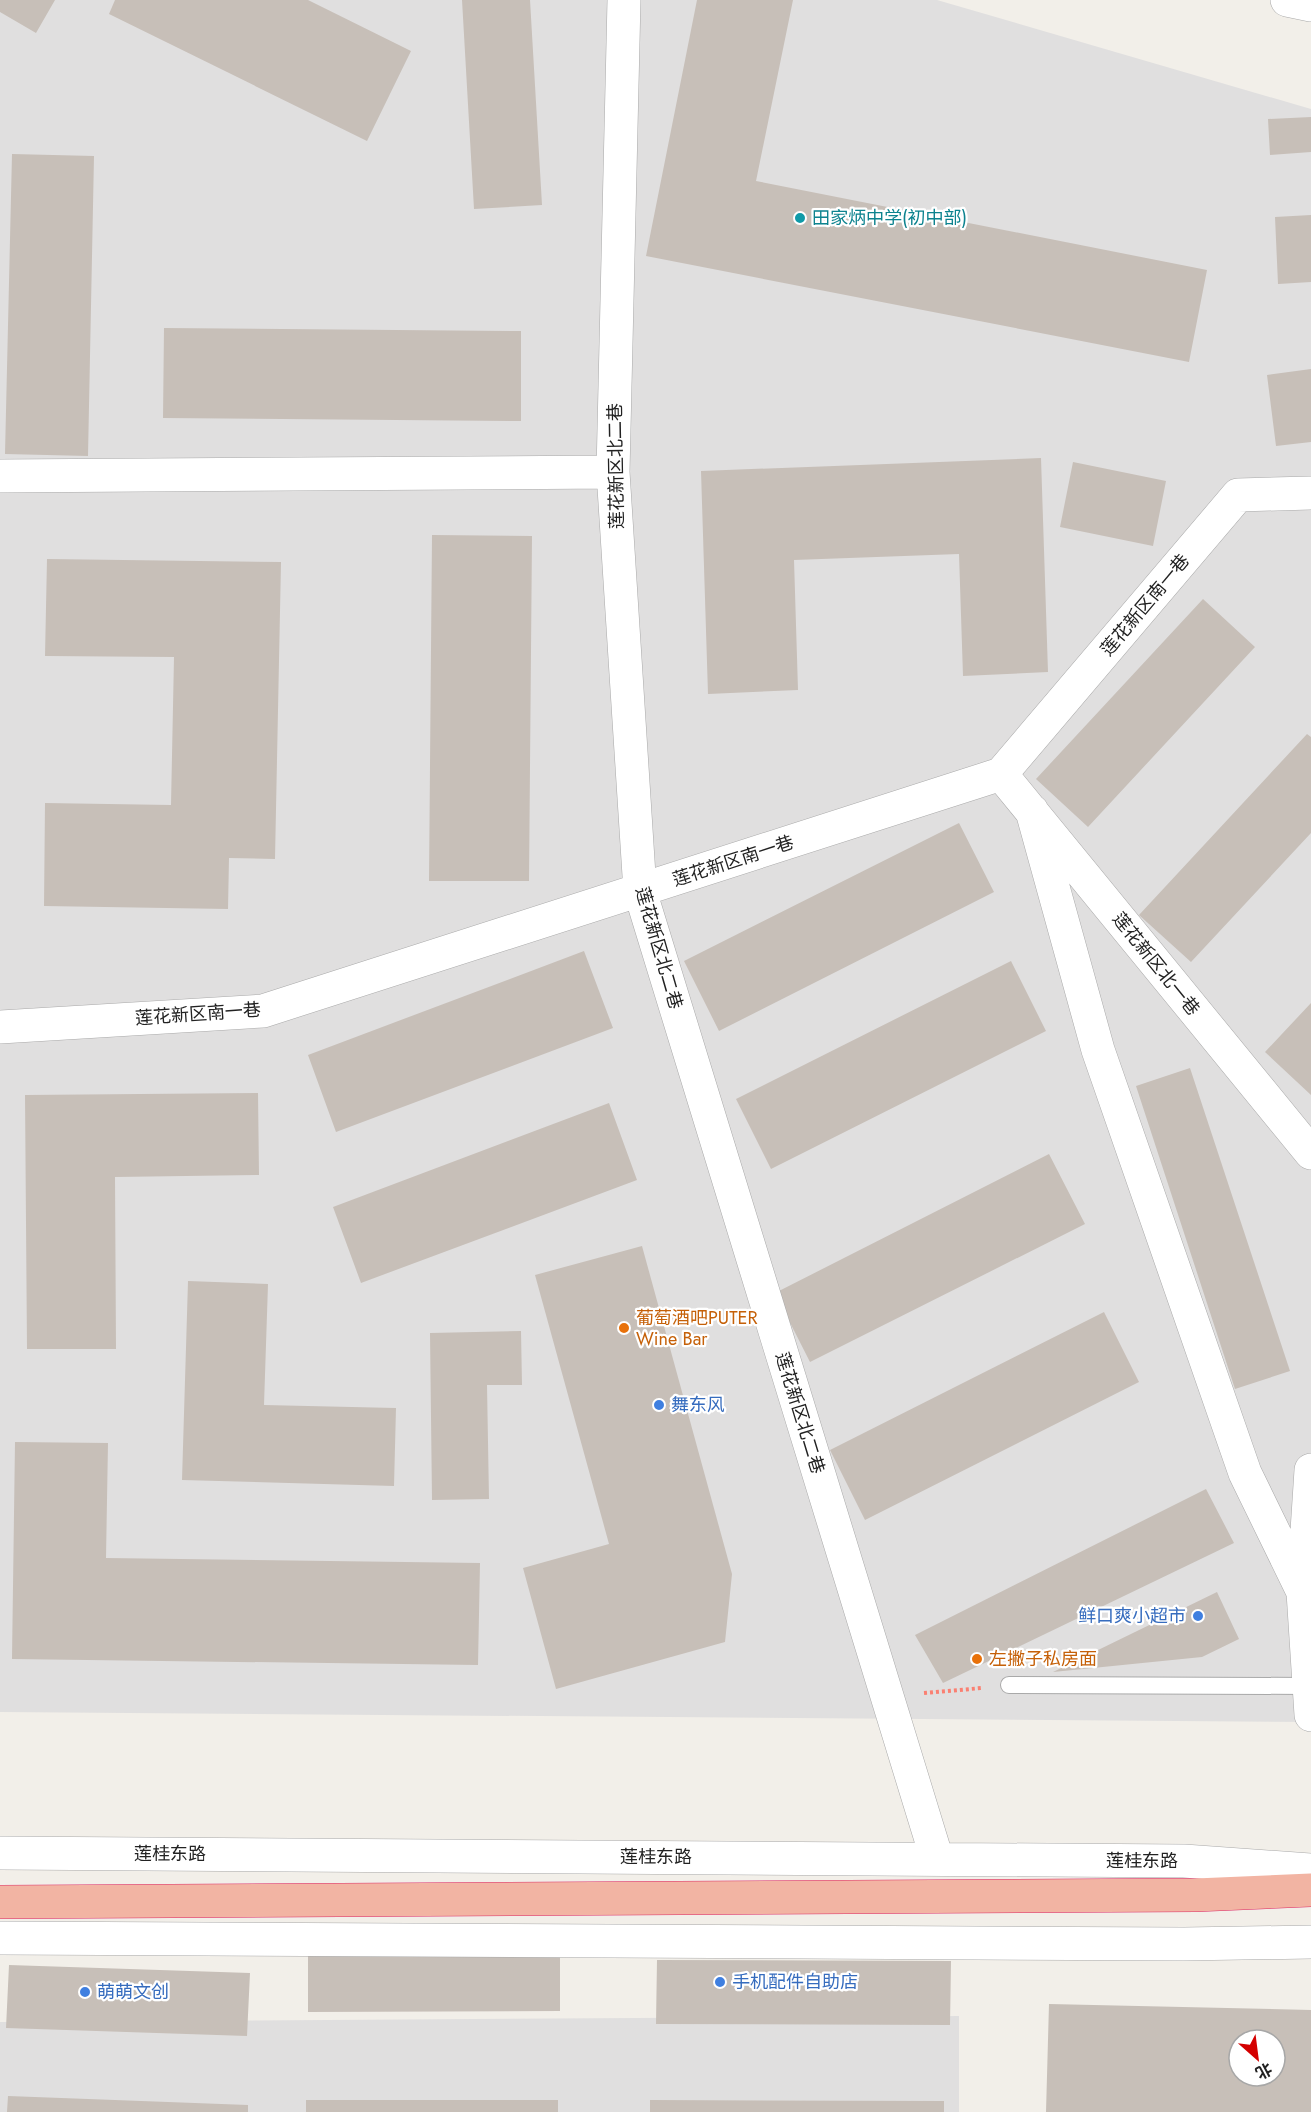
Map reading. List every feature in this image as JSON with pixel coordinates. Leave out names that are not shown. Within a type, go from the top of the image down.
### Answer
[{"type":"highway","points":[[0,1902],[1196,1895],[1311,1890]]},
{"type":"street","name":"莲花新区北二巷","points":[[624,0],[613,472],[640,891],[936,1859]]},
{"type":"street","points":[[1287,0],[1311,5]]},
{"type":"street","points":[[0,476],[613,472]]},
{"type":"street","name":"莲花新区南一巷","points":[[0,1027],[263,1011],[1001,774],[1238,495],[1311,493]]},
{"type":"street","name":"莲花新区北一巷","points":[[1001,774],[1311,1154]]},
{"type":"street","points":[[1032,812],[1098,1050],[1241,1462],[1303,1592]]},
{"type":"street","points":[[1310,1700],[1303,1592],[1311,1470]]},
{"type":"street","name":"莲桂东路","points":[[0,1853],[1184,1861],[1311,1870]]},
{"type":"street","points":[[0,1938],[1148,1944],[1311,1942]]},
{"type":"lane","points":[[1010,1685],[1310,1700]]},
{"type":"path","points":[[920,1693],[1010,1685]]},
{"type":"shaded area","points":[[0,0],[937,0],[1311,109],[1311,1722],[0,1712]]},
{"type":"shaded area","points":[[959,2016],[959,2112],[0,2112],[0,2022]]},
{"type":"building","points":[[0,0],[55,0],[36,33],[0,12]]},
{"type":"building","points":[[115,0],[308,0],[411,51],[367,141],[109,14]]},
{"type":"building","points":[[462,0],[530,0],[542,205],[474,209]]},
{"type":"building","name":"田家炳中学(初中部)","points":[[697,0],[793,0],[756,181],[1207,270],[1189,362],[646,256]]},
{"type":"building","points":[[1311,117],[1311,152],[1270,155],[1268,119]]},
{"type":"building","points":[[12,154],[94,156],[88,456],[5,454]]},
{"type":"building","points":[[1311,215],[1311,282],[1278,284],[1275,217]]},
{"type":"building","points":[[164,328],[521,331],[521,421],[163,418]]},
{"type":"building","points":[[1311,369],[1311,442],[1276,446],[1267,375]]},
{"type":"building","points":[[1041,458],[1048,672],[963,676],[959,554],[794,560],[798,690],[708,694],[701,471]]},
{"type":"building","points":[[1073,462],[1166,481],[1153,546],[1060,527]]},
{"type":"building","points":[[432,535],[532,536],[529,881],[429,881]]},
{"type":"building","points":[[47,559],[281,562],[275,859],[229,858],[228,909],[44,906],[45,803],[171,805],[174,657],[45,656]]},
{"type":"building","points":[[1203,599],[1255,647],[1088,827],[1036,779]]},
{"type":"building","points":[[1307,734],[1311,737],[1311,833],[1191,962],[1139,915]]},
{"type":"building","points":[[959,823],[994,892],[719,1031],[684,961]]},
{"type":"building","points":[[584,951],[613,1028],[336,1132],[308,1055]]},
{"type":"building","points":[[1011,961],[1046,1031],[771,1169],[736,1099]]},
{"type":"building","points":[[1311,1003],[1311,1095],[1265,1052]]},
{"type":"building","points":[[1190,1068],[1290,1371],[1235,1389],[1136,1086]]},
{"type":"building","points":[[258,1093],[259,1175],[115,1177],[116,1349],[27,1349],[25,1095]]},
{"type":"building","points":[[609,1103],[637,1180],[361,1283],[333,1207]]},
{"type":"building","points":[[1049,1154],[1085,1224],[810,1362],[775,1293]]},
{"type":"building","points":[[642,1246],[732,1574],[725,1642],[556,1689],[523,1568],[609,1544],[535,1275]]},
{"type":"building","points":[[188,1281],[268,1284],[264,1405],[396,1408],[394,1486],[182,1480]]},
{"type":"building","points":[[1104,1312],[1139,1382],[865,1520],[830,1450]]},
{"type":"building","points":[[521,1331],[522,1385],[487,1385],[489,1499],[432,1500],[430,1333]]},
{"type":"building","points":[[15,1442],[108,1443],[106,1558],[480,1563],[478,1665],[12,1659]]},
{"type":"building","points":[[1206,1489],[1234,1543],[943,1683],[915,1635]]},
{"type":"building","name":"鲜口爽小超市","points":[[1217,1592],[1239,1639],[1202,1657],[1053,1672]]},
{"type":"building","points":[[308,1948],[560,1948],[560,2011],[308,2012]]},
{"type":"building","points":[[657,1960],[951,1961],[950,2025],[656,2024]]},
{"type":"building","points":[[9,1965],[250,1973],[247,2036],[6,2028]]},
{"type":"building","points":[[1049,2004],[1311,2010],[1311,2112],[1046,2112]]},
{"type":"building","points":[[8,2096],[248,2105],[248,2112],[7,2112]]},
{"type":"building","points":[[306,2100],[558,2100],[558,2112],[306,2112]]},
{"type":"building","points":[[650,2100],[944,2101],[944,2112],[650,2112]]},
{"type":"place","name":"田家炳中学(初中部)","points":[[800,218]]},
{"type":"place","name":"葡萄酒吧PUTER Wine Bar","points":[[624,1328]]},
{"type":"place","name":"舞东风","points":[[659,1405]]},
{"type":"place","name":"鲜口爽小超市","points":[[1198,1616]]},
{"type":"place","name":"左撇子私房面","points":[[977,1659]]},
{"type":"place","name":"手机配件自助店","points":[[720,1982]]},
{"type":"place","name":"萌萌文创","points":[[85,1992]]}]
